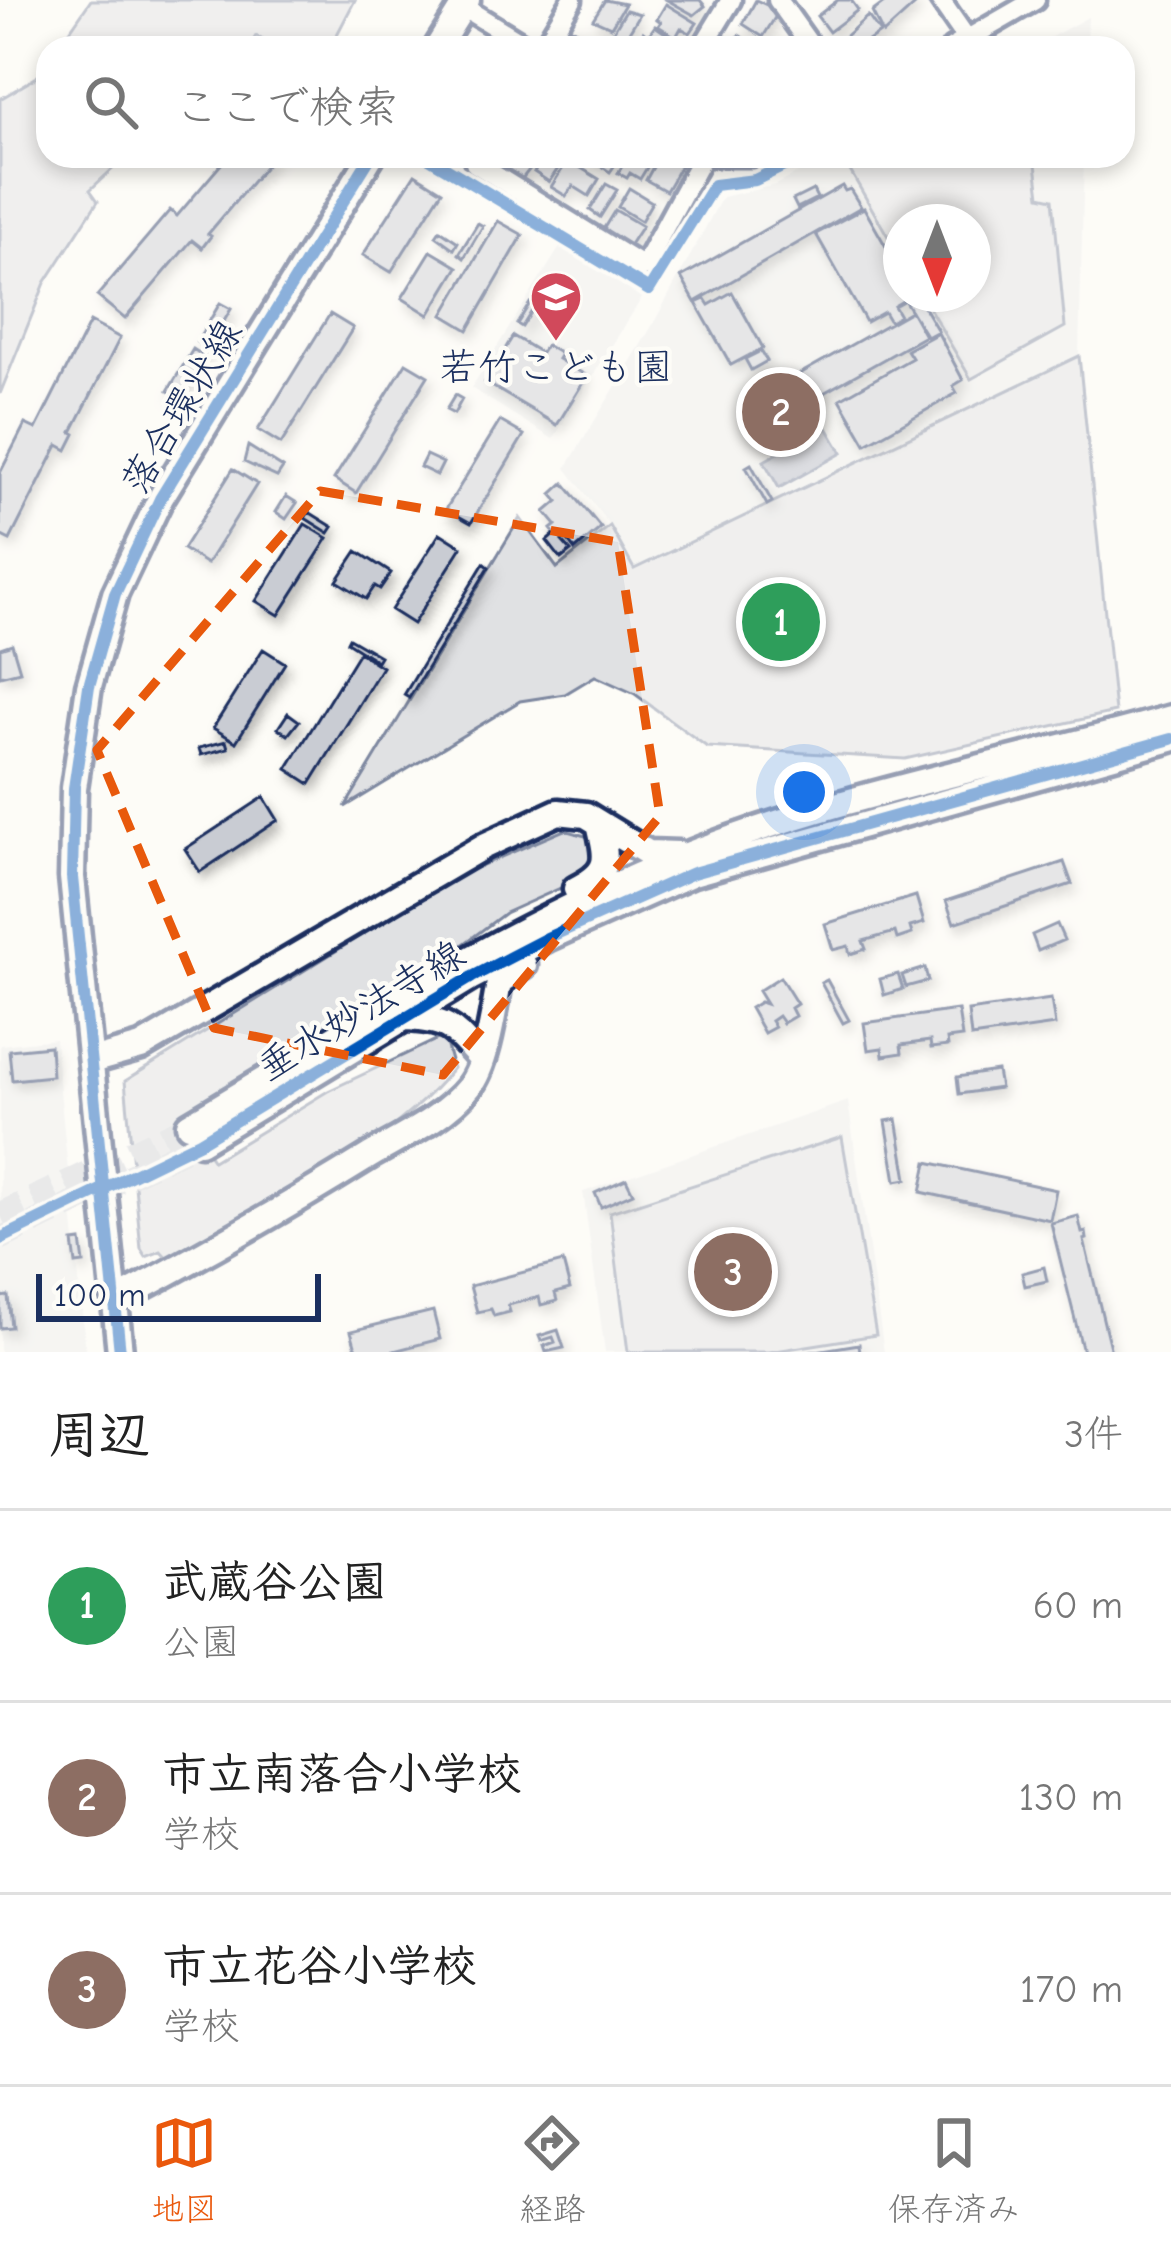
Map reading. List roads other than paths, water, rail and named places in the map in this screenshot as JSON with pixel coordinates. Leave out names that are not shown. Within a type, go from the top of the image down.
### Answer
[{"type":"street","points":[[550,36],[572,0]]},
{"type":"street","points":[[708,36],[731,0]]},
{"type":"street","points":[[778,0],[804,36]]},
{"type":"street","points":[[940,0],[956,36]]},
{"type":"street","points":[[974,36],[1035,0]]},
{"type":"street","points":[[445,36],[465,4],[512,36]]},
{"type":"street","name":"落合環状線","points":[[120,1352],[74,913],[71,830],[89,686],[115,594],[160,499],[363,168]]},
{"type":"street","points":[[484,168],[643,267],[697,168]]},
{"type":"street","name":"垂水妙法寺線","points":[[1171,718],[1138,737],[693,873],[472,977],[408,1018],[194,1134],[487,948],[588,896],[687,855],[789,821],[1138,737],[1171,739]]},
{"type":"street","points":[[91,1061],[141,1047],[527,823],[557,812],[574,811],[648,853],[687,855]]},
{"type":"street","points":[[487,948],[598,877],[606,855],[598,824]]},
{"type":"street","points":[[115,1301],[306,1196],[420,1126],[468,1088],[488,1043],[499,982],[596,916]]},
{"type":"street","points":[[408,1018],[438,1020],[455,1028],[479,1057]]},
{"type":"tunnel","points":[[0,1214],[189,1125]]},
{"type":"tunnel","points":[[0,1239],[200,1142]]},
{"type":"place","name":"若竹こども園","points":[[556,343]]},
{"type":"place","name":"市立南落合小学校","points":[[781,412]]},
{"type":"place","name":"武蔵谷公園","points":[[781,622]]},
{"type":"place","name":"市立花谷小学校","points":[[733,1272]]}]
